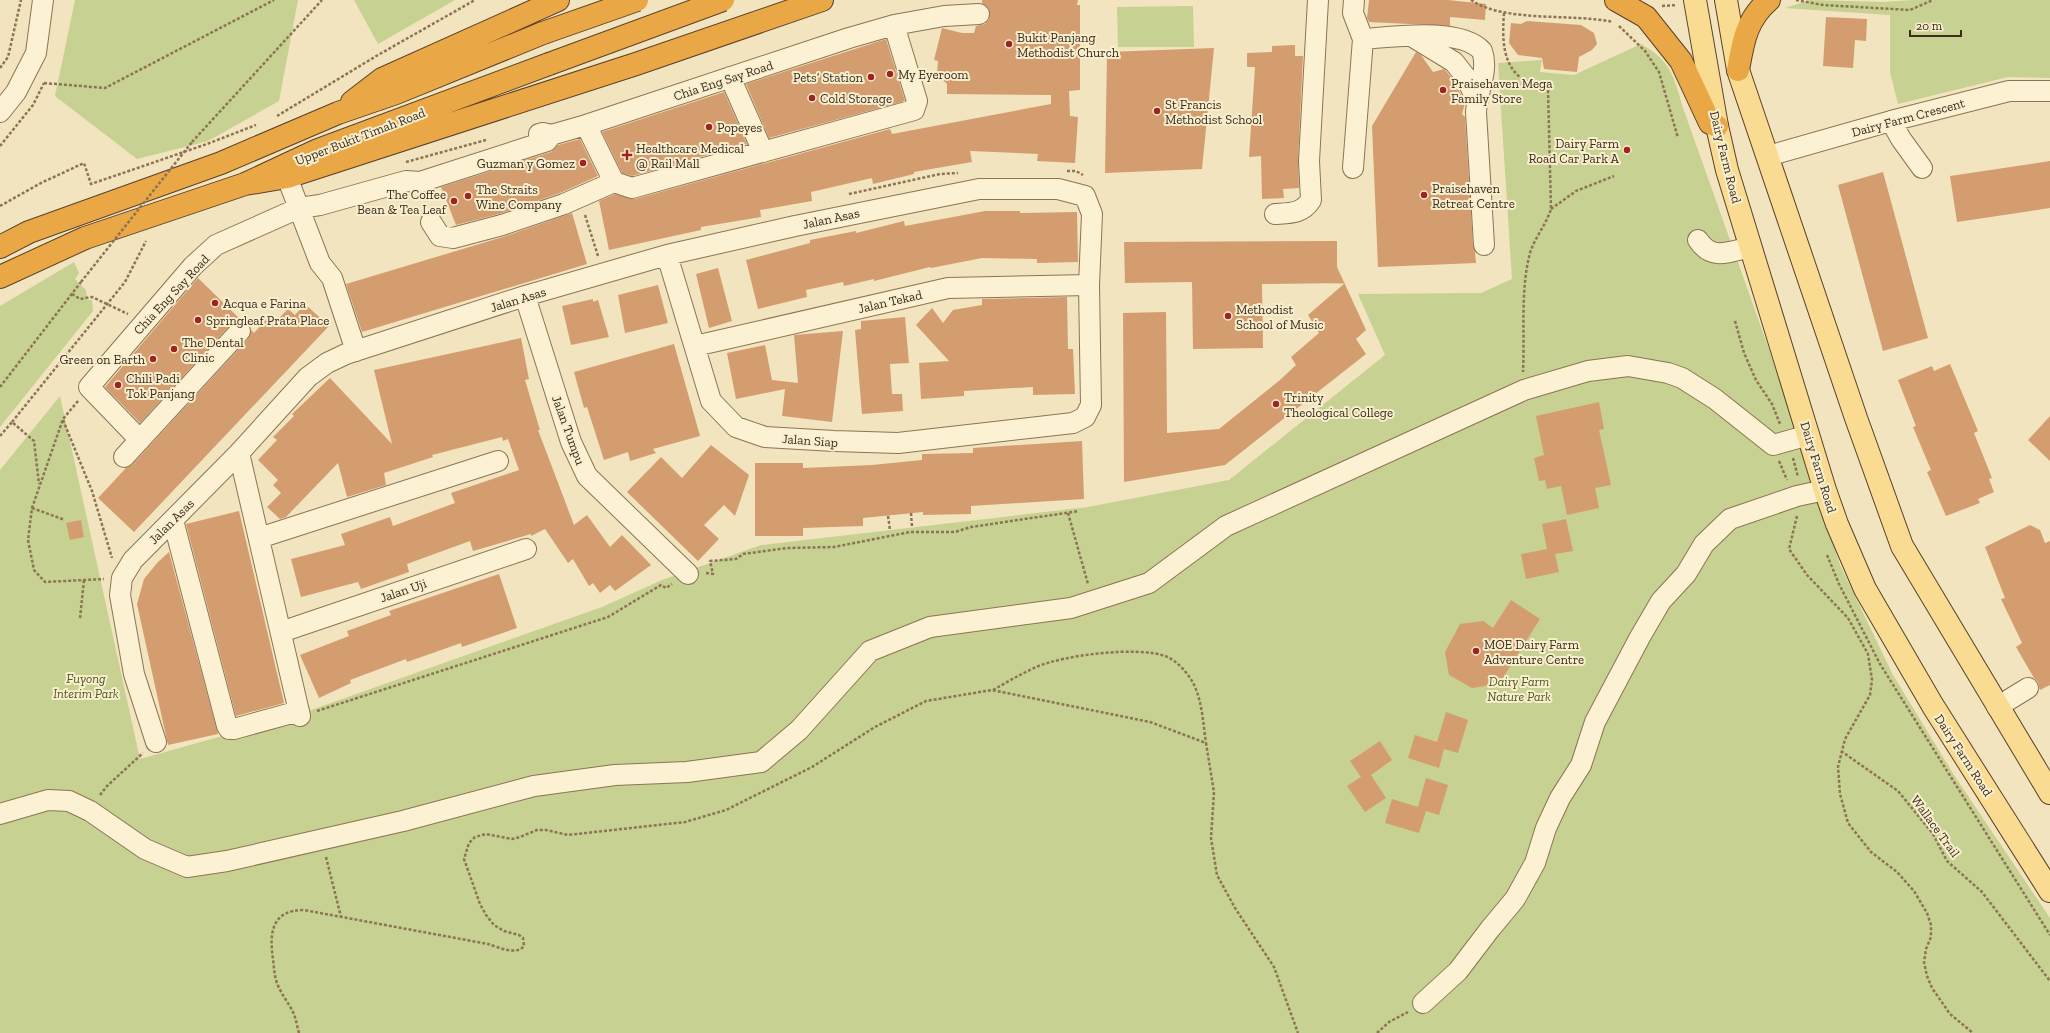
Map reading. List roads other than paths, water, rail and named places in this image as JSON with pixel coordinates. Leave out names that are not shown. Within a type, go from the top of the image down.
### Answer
[{"type":"highway","points":[[338,113],[382,79],[558,0]]},
{"type":"highway","name":"Upper Bukit Timah Road","points":[[0,247],[29,232],[221,163],[338,113],[396,93],[544,33],[637,0]]},
{"type":"highway","name":"Upper Bukit Timah Road","points":[[0,277],[85,238],[245,184],[318,150],[722,0]]},
{"type":"highway","points":[[245,184],[287,177],[636,64],[822,0]]},
{"type":"highway","points":[[1616,0],[1646,17],[1680,61],[1710,122],[1716,126]]},
{"type":"highway","points":[[1738,70],[1743,41],[1752,19],[1769,0]]},
{"type":"main road","points":[[1726,0],[1738,70],[1902,546],[2050,793]]},
{"type":"main road","name":"Dairy Farm Road","points":[[1696,2],[1716,126],[1727,170],[1825,490],[1837,524],[1865,589],[1896,645],[2050,891]]},
{"type":"street","points":[[0,112],[16,92],[36,53],[43,0]]},
{"type":"street","points":[[1274,214],[1297,213],[1305,208],[1311,200],[1309,166],[1317,49],[1318,0]]},
{"type":"street","points":[[1353,168],[1363,39],[1353,13],[1354,0]]},
{"type":"street","name":"Chia Eng Say Road","points":[[140,440],[84,393],[193,266],[216,246],[299,208],[320,205],[404,172],[417,173],[543,133],[551,135],[586,125],[894,25],[944,16],[979,14]]},
{"type":"street","points":[[430,222],[440,236],[452,238],[502,225],[580,198],[614,182],[632,188],[914,110],[917,101],[894,25]]},
{"type":"street","points":[[1363,39],[1411,36],[1448,37],[1471,42],[1482,51],[1485,61],[1477,100],[1484,245]]},
{"type":"street","points":[[1411,36],[1454,62],[1465,76],[1477,100]]},
{"type":"street","points":[[730,77],[763,152]]},
{"type":"street","name":"Dairy Farm Crescent","points":[[1768,156],[1899,118],[2009,91],[2050,91]]},
{"type":"street","points":[[586,125],[614,182]]},
{"type":"street","points":[[287,177],[320,263],[332,278],[351,352]]},
{"type":"street","name":"Jalan Asas","points":[[156,742],[134,674],[120,596],[122,578],[132,560],[239,453],[308,377],[327,363],[351,352],[525,296],[667,255],[795,226],[979,189],[1058,189],[1085,196],[1092,214],[1089,285],[1091,405],[1085,417],[1073,423]]},
{"type":"street","points":[[1698,240],[1703,249],[1716,254],[1750,247]]},
{"type":"street","name":"Jalan Siap","points":[[667,255],[711,401],[736,427],[765,436],[834,442],[898,443],[1073,423]]},
{"type":"street","name":"Jalan Tekad","points":[[695,346],[948,288],[1089,285]]},
{"type":"street","name":"Jalan Tumpu","points":[[525,296],[571,442],[587,476],[683,578]]},
{"type":"street","points":[[124,457],[240,331]]},
{"type":"street","points":[[0,814],[48,800],[69,801],[90,811],[145,849],[187,867],[227,861],[461,806],[534,786],[615,775],[687,772],[761,762],[799,730],[870,651],[930,626],[1071,608],[1149,583],[1226,526],[1524,390],[1588,371],[1628,366],[1668,372],[1682,378],[1715,399],[1773,445],[1809,435]]},
{"type":"street","points":[[173,520],[227,726],[230,729],[300,713],[239,453]]},
{"type":"street","points":[[259,538],[498,461]]},
{"type":"street","points":[[1423,1003],[1458,971],[1515,899],[1534,863],[1546,828],[1560,798],[1581,765],[1595,722],[1640,637],[1661,602],[1686,574],[1704,544],[1730,519],[1793,498],[1825,490]]},
{"type":"street","name":"Jalan Uji","points":[[281,632],[526,549]]},
{"type":"street","points":[[1997,706],[2028,688]]},
{"type":"place","name":"Bukit Panjang Methodist Church","points":[[1009,44]]},
{"type":"place","name":"My Eyeroom","points":[[890,74]]},
{"type":"place","name":"Pets’ Station","points":[[871,77]]},
{"type":"place","name":"Praisehaven Mega Family Store","points":[[1443,90]]},
{"type":"place","name":"Cold Storage","points":[[812,98]]},
{"type":"place","name":"St Francis Methodist School","points":[[1157,111]]},
{"type":"place","name":"Popeyes","points":[[709,127]]},
{"type":"place","name":"Dairy Farm Road Car Park A","points":[[1627,150]]},
{"type":"place","name":"Healthcare Medical @ Rail Mall","points":[[627,155]]},
{"type":"place","name":"Guzman y Gomez","points":[[583,163]]},
{"type":"place","name":"Praisehaven Retreat Centre","points":[[1424,195]]},
{"type":"place","name":"The Straits Wine Company","points":[[468,196]]},
{"type":"place","name":"The Coffee Bean & Tea Leaf","points":[[454,201]]},
{"type":"place","name":"Acqua e Farina","points":[[215,303]]},
{"type":"place","name":"Methodist School of Music","points":[[1228,316]]},
{"type":"place","name":"Springleaf Prata Place","points":[[198,320]]},
{"type":"place","name":"The Dental Clinic","points":[[174,349]]},
{"type":"place","name":"Green on Earth","points":[[153,359]]},
{"type":"place","name":"Chili Padi Tok Panjang","points":[[118,385]]},
{"type":"place","name":"Trinity Theological College","points":[[1276,404]]},
{"type":"place","name":"MOE Dairy Farm Adventure Centre","points":[[1476,651]]},
{"type":"park label","name":"Fuyong Interim Park","points":[[86,686]]},
{"type":"park label","name":"Dairy Farm Nature Park","points":[[1519,688]]}]
